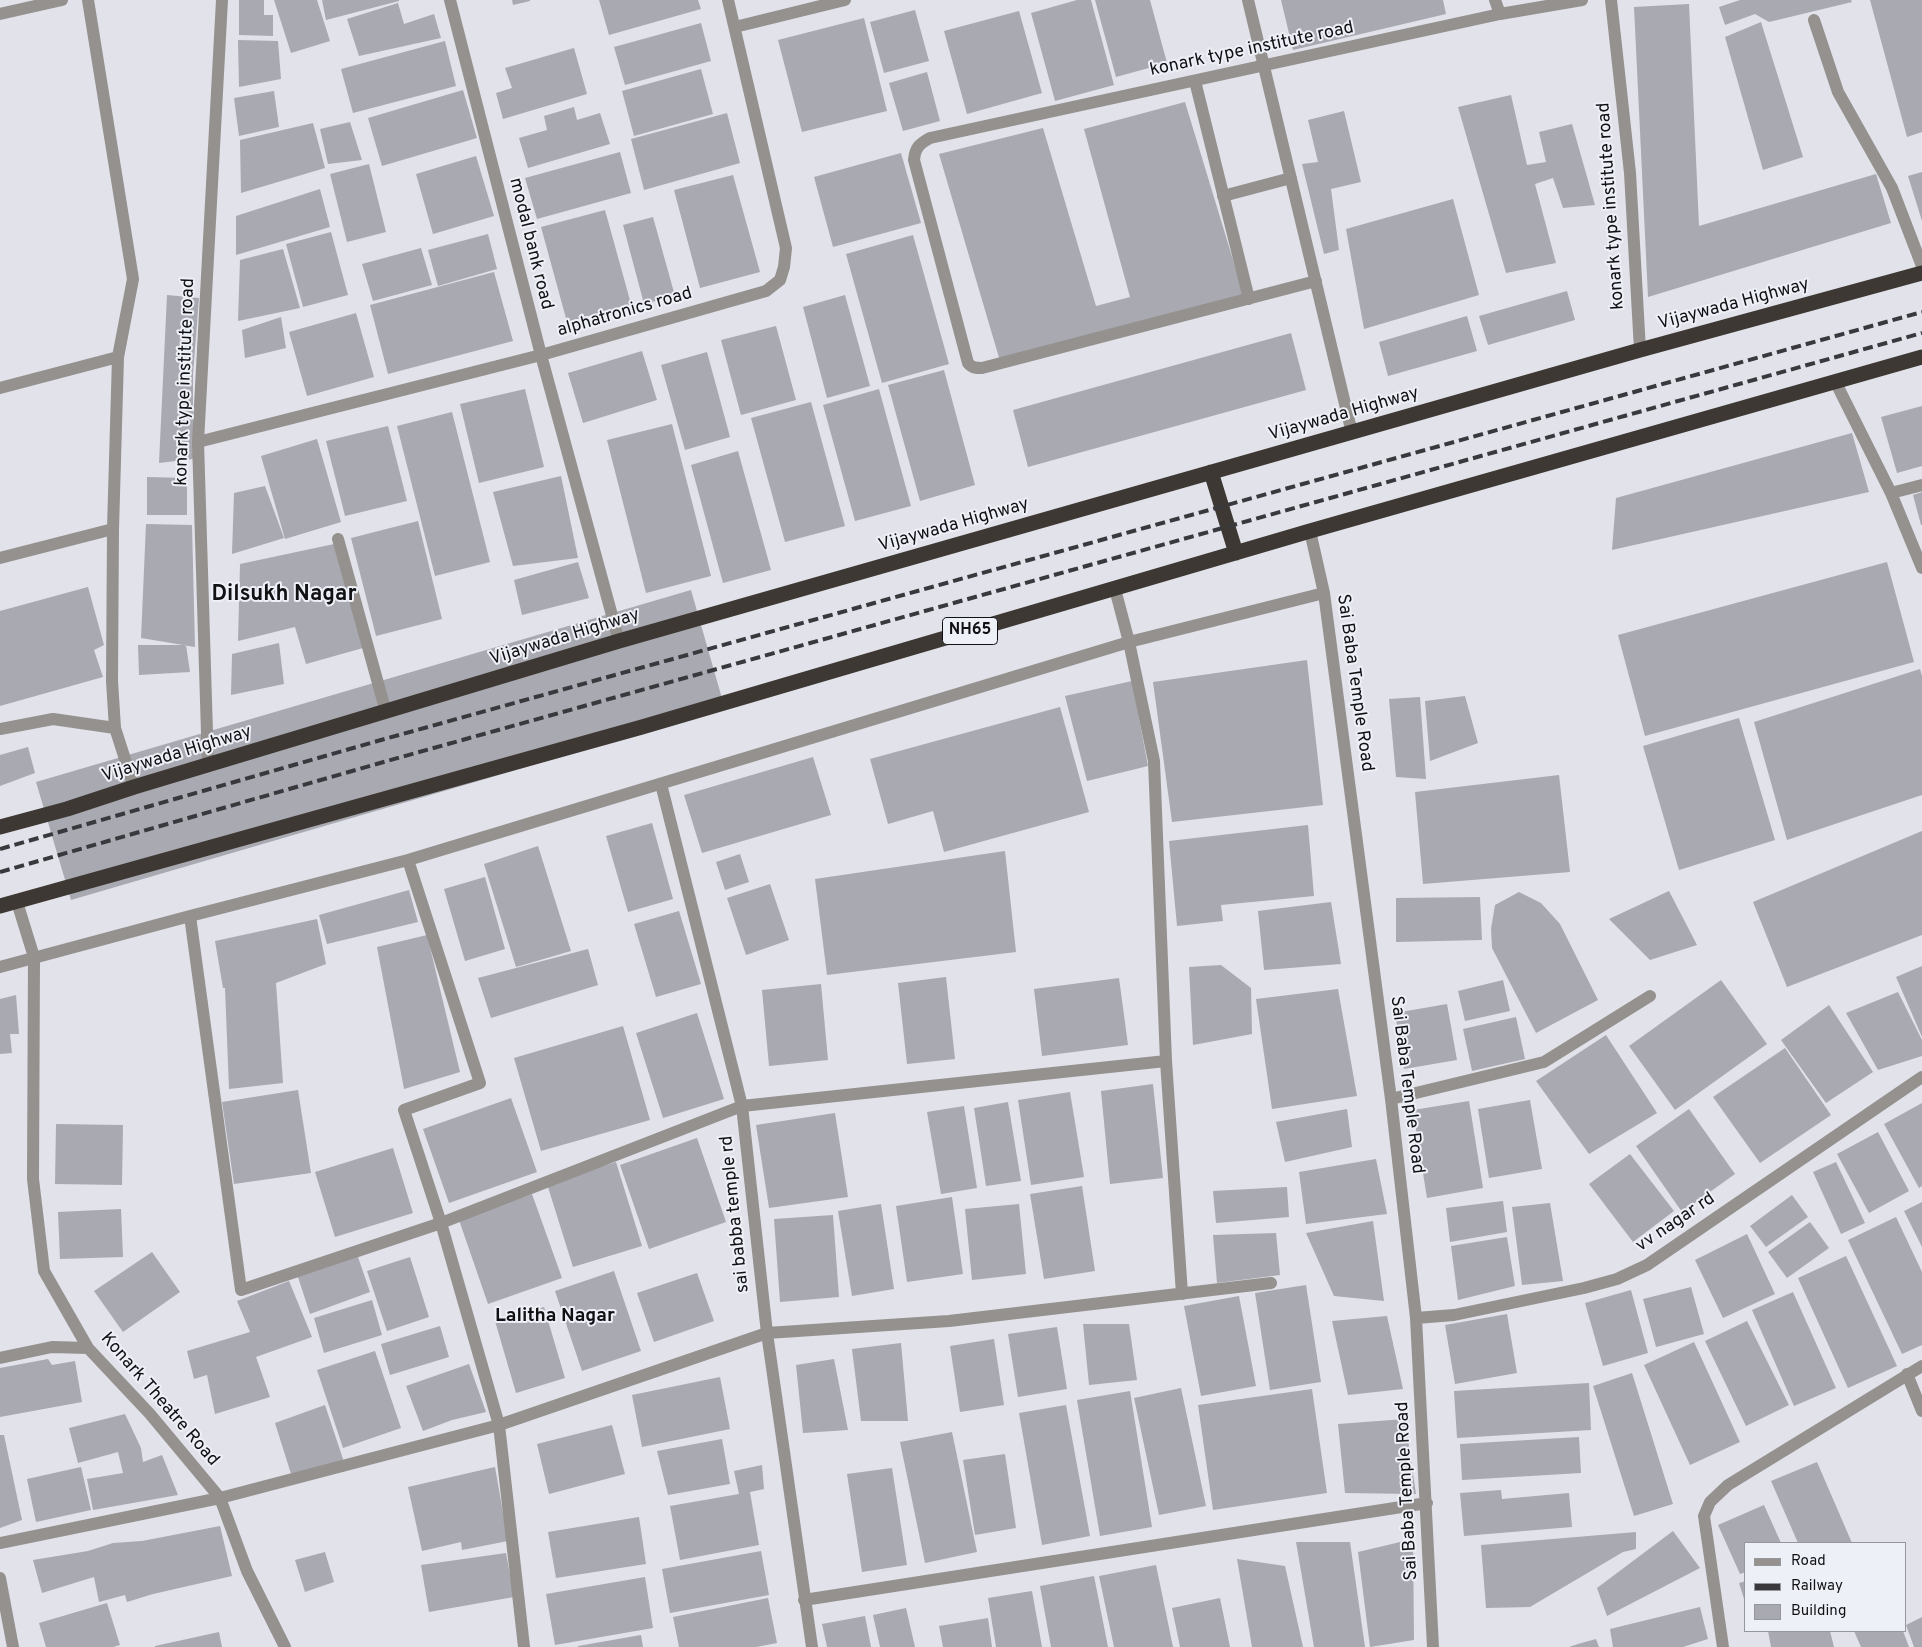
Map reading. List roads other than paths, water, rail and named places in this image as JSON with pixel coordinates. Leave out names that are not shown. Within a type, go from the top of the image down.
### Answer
[{"type":"highway","name":"Vijaywada Highway","points":[[0,827],[67,809],[134,787],[619,641],[1640,350],[1922,273]]},
{"type":"highway","name":"NH65","points":[[0,906],[642,727],[1310,531],[1922,357]]},
{"type":"highway","points":[[1212,472],[1236,553]]},
{"type":"street","points":[[0,14],[62,0]]},
{"type":"street","points":[[88,0],[133,279],[118,357],[113,529],[112,681],[115,728],[134,787]]},
{"type":"street","name":"konark type institute road","points":[[208,765],[198,442],[222,0]]},
{"type":"street","name":"modal bank road","points":[[450,0],[541,355],[619,641]]},
{"type":"street","name":"alphatronics road","points":[[198,442],[541,355],[766,291],[780,280],[784,267],[786,248],[728,0]]},
{"type":"street","points":[[735,27],[845,0]]},
{"type":"street","points":[[1248,0],[1352,433]]},
{"type":"street","points":[[1495,0],[1500,14]]},
{"type":"street","name":"konark type institute road","points":[[1250,299],[982,368],[971,366],[968,363],[914,160],[914,152],[919,145],[930,138],[1500,14],[1582,0]]},
{"type":"street","name":"konark type institute road","points":[[1612,0],[1630,173],[1640,350]]},
{"type":"street","points":[[1814,20],[1838,92],[1892,188],[1922,266]]},
{"type":"street","points":[[1195,81],[1250,299],[1316,282]]},
{"type":"street","points":[[1223,196],[1291,178]]},
{"type":"street","points":[[0,388],[118,357]]},
{"type":"street","points":[[1835,382],[1891,493],[1922,568]]},
{"type":"street","points":[[1891,493],[1922,485]]},
{"type":"street","points":[[0,558],[113,529]]},
{"type":"street","name":"Sai Baba Temple Road","points":[[1310,531],[1324,593],[1391,1099],[1416,1318],[1433,1647]]},
{"type":"street","points":[[338,539],[386,712]]},
{"type":"street","points":[[1115,589],[1129,642],[1154,761],[1166,1060],[1182,1294]]},
{"type":"street","points":[[0,967],[408,860],[1129,642],[1324,593]]},
{"type":"street","points":[[0,729],[53,719],[115,728]]},
{"type":"street","name":"sai babba temple rd","points":[[662,784],[742,1106],[767,1333],[812,1647]]},
{"type":"street","points":[[408,860],[480,1083],[404,1110],[442,1223],[499,1425],[524,1647]]},
{"type":"street","name":"Konark Theatre Road","points":[[17,902],[34,957],[33,1179],[44,1271],[88,1348],[150,1414],[220,1498],[247,1571],[285,1647]]},
{"type":"street","points":[[190,916],[241,1290],[442,1223],[742,1106],[1166,1060]]},
{"type":"street","points":[[1391,1099],[1544,1062],[1650,996]]},
{"type":"street","name":"vv nagar rd","points":[[1416,1318],[1454,1315],[1617,1280],[1640,1269],[1922,1077]]},
{"type":"street","points":[[0,1543],[220,1498],[499,1425],[767,1333],[949,1321],[1271,1283]]},
{"type":"street","points":[[0,1358],[52,1348],[88,1348]]},
{"type":"street","points":[[1723,1647],[1704,1516],[1710,1502],[1728,1485],[1922,1366]]},
{"type":"street","points":[[1907,1374],[1922,1411]]},
{"type":"street","points":[[804,1600],[1427,1503]]},
{"type":"street","points":[[0,1578],[12,1647]]},
{"type":"railway","points":[[0,849],[381,740],[1922,312]]},
{"type":"railway","points":[[0,872],[387,761],[1922,333]]},
{"type":"district","name":"Dilsukh Nagar","points":[[284,596]]},
{"type":"district","name":"Lalitha Nagar","points":[[555,1317]]}]
